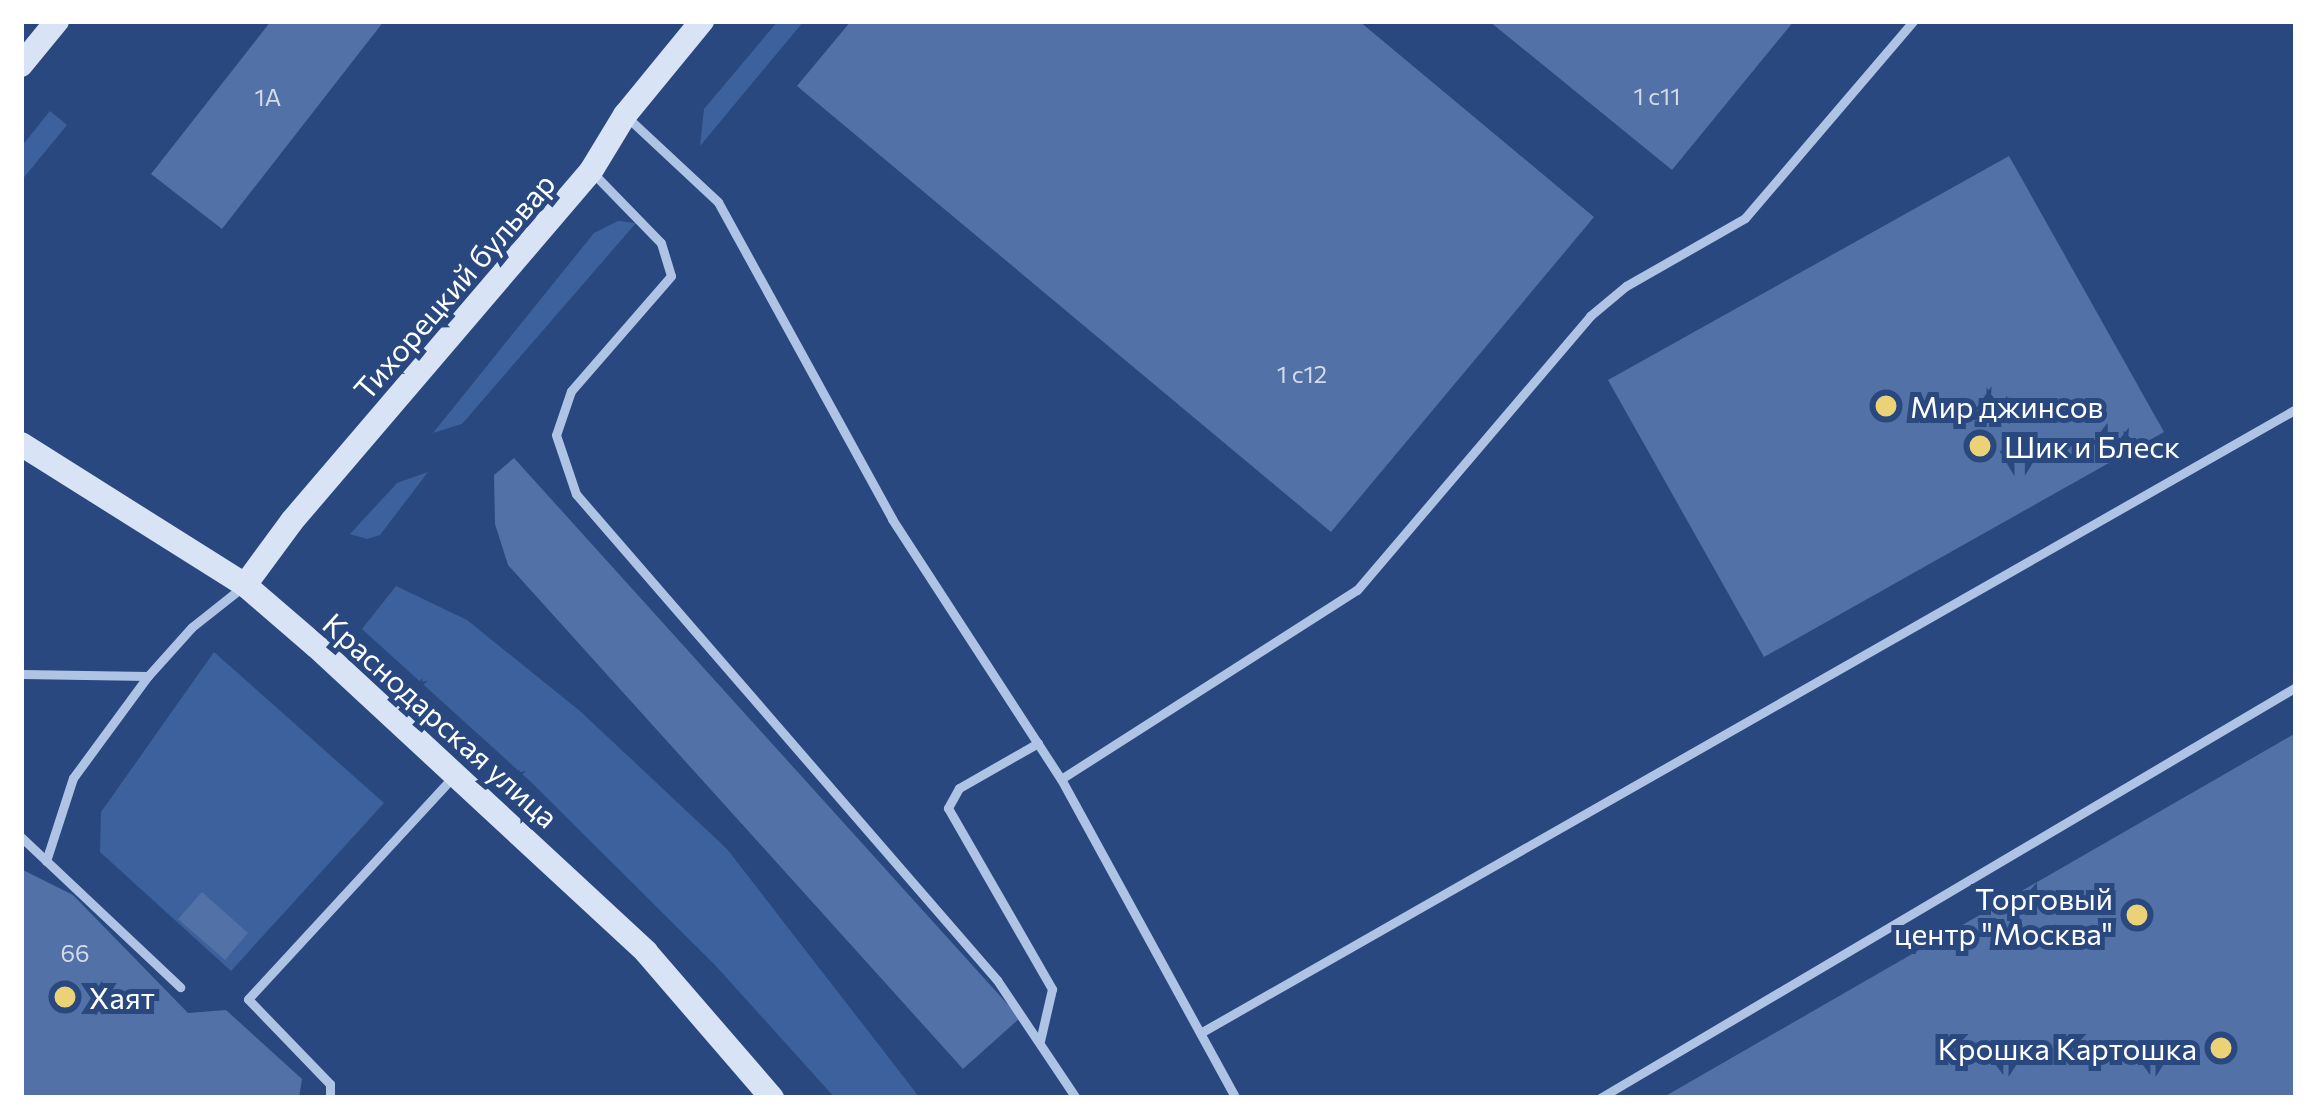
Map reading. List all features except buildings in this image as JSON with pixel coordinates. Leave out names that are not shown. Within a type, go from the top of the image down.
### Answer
[{"type":"street","points":[[21,65],[57,21]]},
{"type":"street","name":"Тихорецкий бульвар","points":[[244,585],[292,521],[591,171],[625,115],[702,21]]},
{"type":"street","name":"Краснодарская улица","points":[[21,444],[244,585],[458,772],[646,952],[772,1098]]},
{"type":"lane","points":[[1061,779],[1357,590],[1590,316],[1626,286],[1745,218],[1913,21]]},
{"type":"lane","points":[[625,115],[718,202],[892,519],[1061,779],[1236,1098]]},
{"type":"lane","points":[[591,171],[661,243],[671,276],[571,391],[556,435],[576,494],[997,980],[1076,1098]]},
{"type":"lane","points":[[1202,1031],[2296,409]]},
{"type":"lane","points":[[46,861],[73,778],[148,676],[192,627],[244,585]]},
{"type":"lane","points":[[21,674],[148,676]]},
{"type":"lane","points":[[1600,1098],[2296,687]]},
{"type":"lane","points":[[1038,743],[959,788],[948,808],[1052,989],[1040,1041]]},
{"type":"lane","points":[[330,1098],[330,1084],[248,999],[458,772]]},
{"type":"lane","points":[[21,837],[180,987]]},
{"type":"shaded area","points":[[778,21],[804,21],[700,146],[704,109]]},
{"type":"shaded area","points":[[50,111],[67,125],[21,181],[21,147]]},
{"type":"shaded area","points":[[618,221],[636,223],[462,424],[433,433],[594,233]]},
{"type":"shaded area","points":[[428,472],[380,535],[367,539],[350,534],[397,483]]},
{"type":"shaded area","points":[[396,586],[467,620],[580,711],[727,849],[920,1098],[835,1098],[715,965],[532,783],[362,629]]},
{"type":"shaded area","points":[[214,652],[384,803],[231,971],[100,852],[101,812]]},
{"type":"place","name":"Мир джинсов","points":[[1886,406]]},
{"type":"place","name":"Шик и Блеск","points":[[1980,446]]},
{"type":"place","name":"Торговый центр \"Москва\"","points":[[2137,915]]},
{"type":"place","name":"Хаят","points":[[65,997]]},
{"type":"place","name":"Крошка Картошка","points":[[2221,1048]]}]
